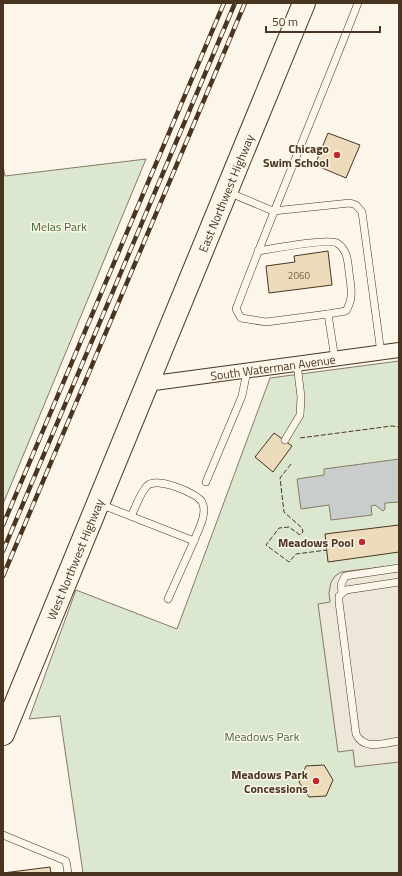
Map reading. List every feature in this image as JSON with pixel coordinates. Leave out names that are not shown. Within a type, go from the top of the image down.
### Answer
[{"type":"main road","name":"East Northwest Highway","points":[[147,384],[304,3]]},
{"type":"main road","name":"West Northwest Highway","points":[[3,734],[147,384]]},
{"type":"street","name":"South Waterman Avenue","points":[[147,384],[399,350]]},
{"type":"lane","points":[[258,251],[324,242],[336,242],[345,251],[349,265],[351,301],[346,310],[328,314],[266,322],[241,318],[236,309],[273,211],[296,160],[358,3]]},
{"type":"lane","points":[[226,191],[273,211],[350,203],[356,205],[362,212],[381,353]]},
{"type":"lane","points":[[328,314],[335,359]]},
{"type":"lane","points":[[285,440],[300,415],[301,396],[297,364]]},
{"type":"lane","points":[[206,482],[242,396],[246,371]]},
{"type":"lane","points":[[132,516],[147,485],[154,482],[161,482],[197,496],[203,503],[204,514],[194,541],[168,599]]},
{"type":"lane","points":[[98,503],[194,541]]},
{"type":"lane","points":[[399,568],[345,576],[341,586],[342,592],[339,602],[356,734],[363,744],[369,745],[399,741]]},
{"type":"lane","points":[[342,592],[352,588],[399,582]]},
{"type":"lane","points":[[3,835],[66,861],[68,873]]},
{"type":"green space","name":"Melas Park","points":[[146,159],[3,504],[3,166],[5,176]]},
{"type":"green space","name":"Meadows Park","points":[[399,361],[399,873],[83,873],[60,716],[29,719],[76,590],[177,629],[270,378]]},
{"type":"shaded area","points":[[399,459],[399,502],[385,503],[385,509],[383,511],[375,505],[371,506],[372,515],[331,520],[329,505],[301,509],[297,479],[324,475],[324,469]]},
{"type":"shaded area","points":[[399,565],[399,762],[355,767],[353,750],[338,752],[318,604],[330,602],[329,593],[331,582],[335,576],[341,572]]},
{"type":"building","name":"Chicago Swim School","points":[[328,133],[360,145],[346,178],[315,165]]},
{"type":"building","points":[[328,251],[332,285],[269,293],[266,266],[295,262],[294,256]]},
{"type":"building","points":[[274,433],[292,446],[273,472],[255,457]]},
{"type":"building","name":"Meadows Pool","points":[[399,525],[399,552],[328,562],[325,534]]},
{"type":"building","name":"Meadows Park Concessions","points":[[324,765],[333,780],[326,796],[309,797],[299,782],[306,766]]},
{"type":"building","points":[[50,867],[51,873],[3,873]]},
{"type":"railway","points":[[3,525],[224,3]]},
{"type":"railway","points":[[3,551],[235,3]]},
{"type":"railway","points":[[3,576],[245,3]]},
{"type":"fence","points":[[300,438],[392,426],[399,427]]},
{"type":"fence","points":[[291,464],[280,478],[284,512],[302,528],[303,532],[300,535],[289,527],[279,528],[266,545],[289,562],[296,554],[327,550]]},
{"type":"place","name":"Chicago Swim School","points":[[337,155]]},
{"type":"place","name":"Meadows Pool","points":[[362,542]]},
{"type":"place","name":"Meadows Park Concessions","points":[[316,781]]}]
